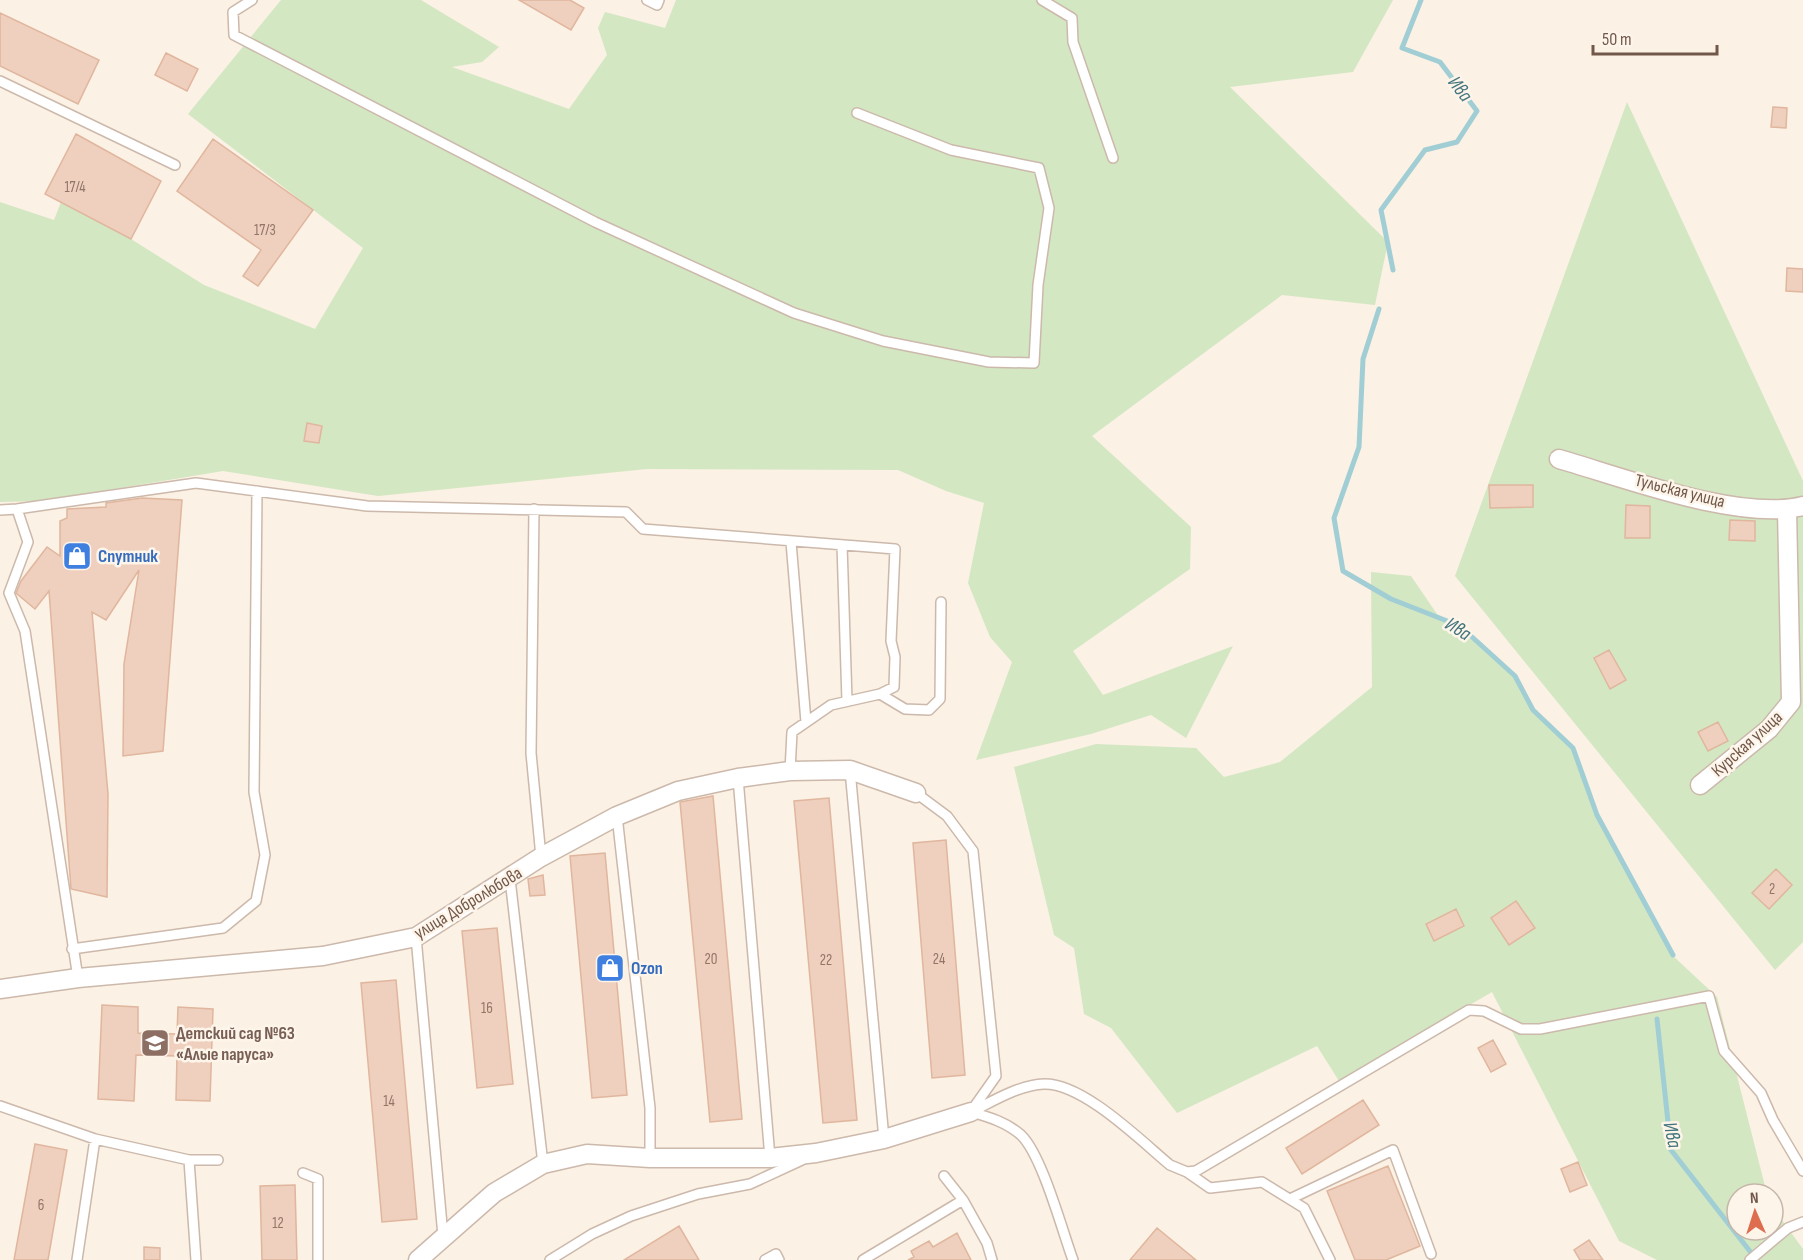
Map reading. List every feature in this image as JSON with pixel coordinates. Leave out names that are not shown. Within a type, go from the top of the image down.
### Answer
[{"type":"street","name":"Тульская улица","points":[[1559,459],[1710,503],[1795,508]]},
{"type":"street","name":"Курская улица","points":[[1700,785],[1769,729],[1791,702],[1795,508]]},
{"type":"street","name":"улица Добролюбова","points":[[0,989],[78,978],[323,956],[416,937],[510,879],[541,857],[617,816],[678,791],[738,778],[790,771],[850,770],[916,792]]},
{"type":"street","points":[[417,1260],[494,1193],[543,1164],[587,1154],[650,1158],[770,1158],[816,1153],[884,1139],[970,1112]]},
{"type":"lane","points":[[252,0],[233,12],[234,35],[595,222],[794,314],[893,343],[989,362],[1034,363],[1038,285],[1049,208],[1039,168],[951,150],[857,113]]},
{"type":"lane","points":[[647,0],[657,4],[659,0]]},
{"type":"lane","points":[[1042,0],[1072,18],[1073,42],[1113,158]]},
{"type":"lane","points":[[0,81],[175,165]]},
{"type":"lane","points":[[0,510],[196,483],[367,506],[626,512],[644,529],[895,549],[891,641],[895,657],[894,687],[880,694],[831,705],[792,732],[790,771]]},
{"type":"lane","points":[[72,949],[223,928],[256,901],[265,855],[254,792],[257,491]]},
{"type":"lane","points":[[17,509],[28,542],[9,593],[25,630],[78,978]]},
{"type":"lane","points":[[534,509],[531,753],[541,857]]},
{"type":"lane","points":[[791,542],[806,722]]},
{"type":"lane","points":[[842,545],[847,701]]},
{"type":"lane","points":[[880,694],[905,709],[929,710],[940,699],[942,602]]},
{"type":"lane","points":[[850,770],[884,1139]]},
{"type":"lane","points":[[738,778],[770,1158]]},
{"type":"lane","points":[[916,792],[947,816],[973,851],[996,1076],[970,1112]]},
{"type":"lane","points":[[617,816],[650,1108],[650,1158]]},
{"type":"lane","points":[[510,879],[543,1164]]},
{"type":"lane","points":[[416,937],[443,1236]]},
{"type":"lane","points":[[1186,1172],[1203,1168],[1469,1010],[1484,1011],[1511,1026],[1530,1030],[1650,1007],[1676,1005],[1709,996],[1724,1051],[1761,1093],[1803,1171]]},
{"type":"lane","points":[[970,1112],[1011,1093],[1042,1084],[1060,1085],[1079,1092],[1170,1165],[1186,1172],[1210,1188],[1262,1182],[1304,1208],[1330,1260]]},
{"type":"lane","points":[[0,1106],[95,1139],[189,1160],[218,1160]]},
{"type":"lane","points":[[970,1112],[997,1119],[1022,1136],[1039,1166],[1073,1260]]},
{"type":"lane","points":[[77,1260],[95,1139]]},
{"type":"lane","points":[[1290,1199],[1393,1150],[1431,1254]]},
{"type":"lane","points":[[550,1260],[592,1234],[631,1216],[698,1194],[750,1184],[816,1153]]},
{"type":"lane","points":[[189,1160],[196,1260]]},
{"type":"lane","points":[[303,1173],[318,1179],[318,1260]]},
{"type":"lane","points":[[944,1176],[963,1200],[987,1243],[992,1260]]},
{"type":"lane","points":[[863,1260],[963,1200]]},
{"type":"lane","points":[[1750,1260],[1788,1228],[1803,1222]]},
{"type":"lane","points":[[765,1260],[776,1254],[779,1260]]},
{"type":"green space","points":[[281,0],[421,0],[499,47],[482,62],[452,67],[569,109],[607,55],[598,28],[605,12],[665,28],[676,0],[1393,0],[1353,72],[1230,87],[1388,242],[1375,305],[1282,295],[1092,436],[1191,527],[1190,569],[1073,651],[1103,695],[1233,646],[1186,738],[1151,715],[1091,734],[976,760],[1012,662],[990,637],[968,583],[984,503],[946,491],[898,470],[647,469],[378,496],[223,471],[42,501],[0,502],[0,202],[54,220],[61,202],[131,239],[204,285],[315,329],[363,248],[188,114]]},
{"type":"green space","points":[[1627,102],[1803,481],[1803,942],[1775,970],[1455,576]]},
{"type":"green space","points":[[1371,572],[1411,576],[1439,617],[1460,626],[1515,676],[1533,710],[1573,748],[1597,815],[1672,955],[1717,997],[1764,1182],[1725,1182],[1725,1242],[1785,1242],[1785,1224],[1803,1249],[1803,1260],[1657,1260],[1619,1241],[1492,992],[1339,1081],[1317,1046],[1177,1113],[1111,1028],[1084,1014],[1074,948],[1054,935],[1014,767],[1096,744],[1196,748],[1224,777],[1280,762],[1372,687]]},
{"type":"building","points":[[519,0],[570,0],[584,8],[571,30]]},
{"type":"building","points":[[0,13],[99,60],[78,104],[0,66]]},
{"type":"building","points":[[166,53],[198,69],[187,91],[155,75]]},
{"type":"building","points":[[1773,107],[1787,108],[1786,128],[1771,127]]},
{"type":"building","points":[[76,134],[161,181],[131,239],[45,194]]},
{"type":"building","points":[[213,139],[313,210],[258,286],[243,276],[261,250],[177,191]]},
{"type":"building","points":[[1787,268],[1803,269],[1803,292],[1786,291]]},
{"type":"building","points":[[307,423],[322,426],[319,443],[304,441]]},
{"type":"building","points":[[1489,485],[1533,485],[1533,507],[1490,508]]},
{"type":"building","points":[[142,498],[182,500],[163,751],[123,756],[124,664],[139,570],[106,620],[92,612],[108,794],[107,897],[71,889],[49,591],[35,609],[16,593],[21,581],[47,547],[60,556],[60,521],[67,518],[67,509],[106,507],[106,503]]},
{"type":"building","points":[[1626,505],[1650,506],[1650,538],[1625,538]]},
{"type":"building","points":[[1730,520],[1755,521],[1755,541],[1729,540]]},
{"type":"building","points":[[1609,650],[1626,680],[1610,689],[1594,658]]},
{"type":"building","points":[[1718,722],[1728,741],[1708,751],[1698,732]]},
{"type":"building","points":[[713,796],[742,1119],[710,1122],[680,802]]},
{"type":"building","points":[[829,798],[857,1120],[823,1123],[794,801]]},
{"type":"building","points":[[946,840],[965,1075],[932,1078],[913,843]]},
{"type":"building","points":[[605,853],[627,1095],[592,1098],[570,856]]},
{"type":"building","points":[[1776,869],[1792,885],[1769,909],[1752,893]]},
{"type":"building","points":[[543,875],[545,895],[530,896],[528,879]]},
{"type":"building","points":[[1516,901],[1535,928],[1509,945],[1491,918]]},
{"type":"building","points":[[1456,909],[1464,926],[1434,941],[1426,924]]},
{"type":"building","points":[[497,928],[513,1084],[477,1088],[462,931]]},
{"type":"building","points":[[396,980],[417,1219],[382,1222],[361,983]]},
{"type":"building","points":[[102,1005],[138,1007],[138,1033],[177,1034],[178,1007],[213,1009],[210,1101],[176,1100],[177,1056],[136,1055],[134,1101],[98,1099]]},
{"type":"building","points":[[1493,1040],[1506,1064],[1491,1072],[1478,1048]]},
{"type":"building","points":[[1363,1100],[1379,1125],[1302,1174],[1286,1148]]},
{"type":"building","points":[[35,1144],[67,1150],[48,1260],[14,1260]]},
{"type":"building","points":[[1578,1162],[1587,1185],[1570,1192],[1561,1169]]},
{"type":"building","points":[[1388,1166],[1420,1246],[1386,1260],[1355,1260],[1327,1191]]},
{"type":"building","points":[[295,1185],[297,1260],[262,1260],[260,1186]]},
{"type":"building","points":[[679,1226],[699,1260],[624,1260]]},
{"type":"building","points":[[1157,1228],[1196,1260],[1130,1260]]},
{"type":"building","points":[[957,1233],[971,1260],[908,1260],[914,1257],[911,1251],[929,1241],[933,1247]]},
{"type":"building","points":[[1589,1240],[1603,1260],[1580,1260],[1574,1250]]},
{"type":"building","points":[[144,1247],[160,1248],[160,1260],[144,1260]]},
{"type":"waterway","name":"Ива","points":[[1393,270],[1381,210],[1425,150],[1457,142],[1477,111],[1440,62],[1402,48],[1421,0]]},
{"type":"waterway","name":"Ива","points":[[1379,309],[1363,359],[1359,447],[1334,518],[1343,571],[1391,599],[1460,626],[1515,676],[1533,710],[1573,748],[1597,815],[1673,955]]},
{"type":"waterway","name":"Ива","points":[[1657,1019],[1671,1150],[1756,1259]]},
{"type":"place","name":"Спутник","points":[[77,556]]},
{"type":"place","name":"Ozon","points":[[610,968]]},
{"type":"place","name":"Детский сад №63 «Алые паруса»","points":[[155,1043]]}]
